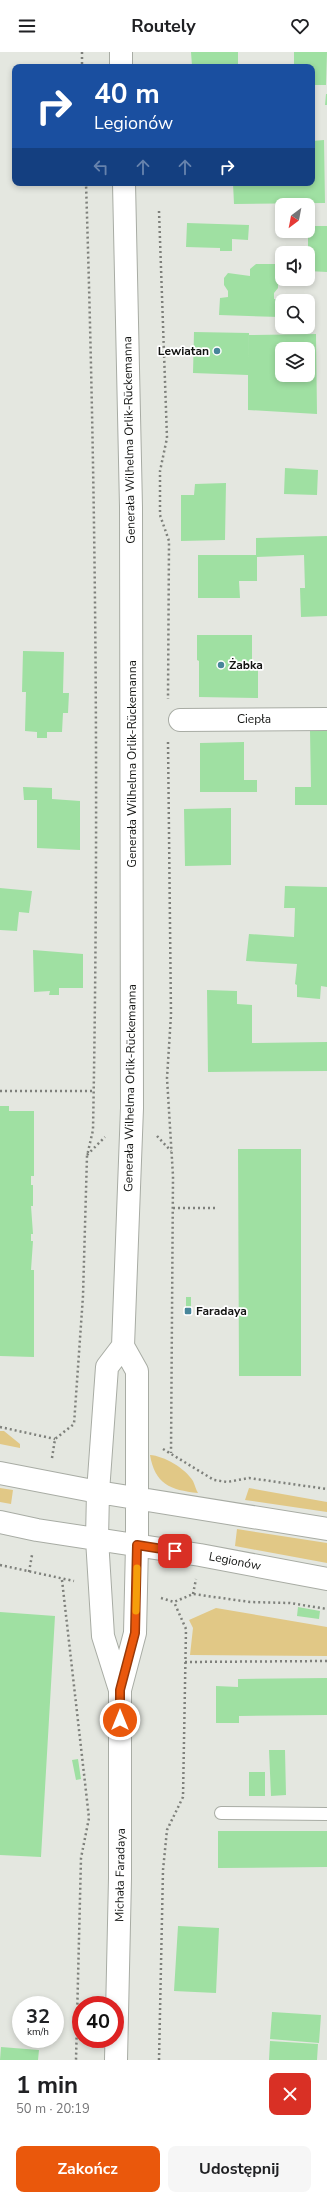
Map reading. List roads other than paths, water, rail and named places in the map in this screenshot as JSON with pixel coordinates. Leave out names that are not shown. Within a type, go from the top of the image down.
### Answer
[{"type":"street","points":[[121,52],[121,64]]},
{"type":"street","name":"Generała Wilhelma Orlik-Rückemanna","points":[[123,1346],[132,1108],[131,507],[124,186]]},
{"type":"street","name":"Ciepła","points":[[172,720],[327,719]]},
{"type":"street","points":[[98,1492],[107,1367],[123,1346],[137,1371],[137,1545]]},
{"type":"street","points":[[0,1473],[98,1492],[327,1529]]},
{"type":"street","name":"Michała Faradaya","points":[[98,1492],[97,1539],[103,1636],[120,1690]]},
{"type":"street","name":"Legionów","points":[[0,1522],[327,1579]]},
{"type":"street","name":"Michała Faradaya","points":[[116,2060],[120,1878],[120,1690],[135,1633],[137,1545]]},
{"type":"lane","points":[[222,1813],[327,1814]]},
{"type":"place","name":"Lewiatan","points":[[217,351]]},
{"type":"place","name":"Żabka","points":[[221,665]]},
{"type":"place","name":"Faradaya","points":[[188,1311]]}]
